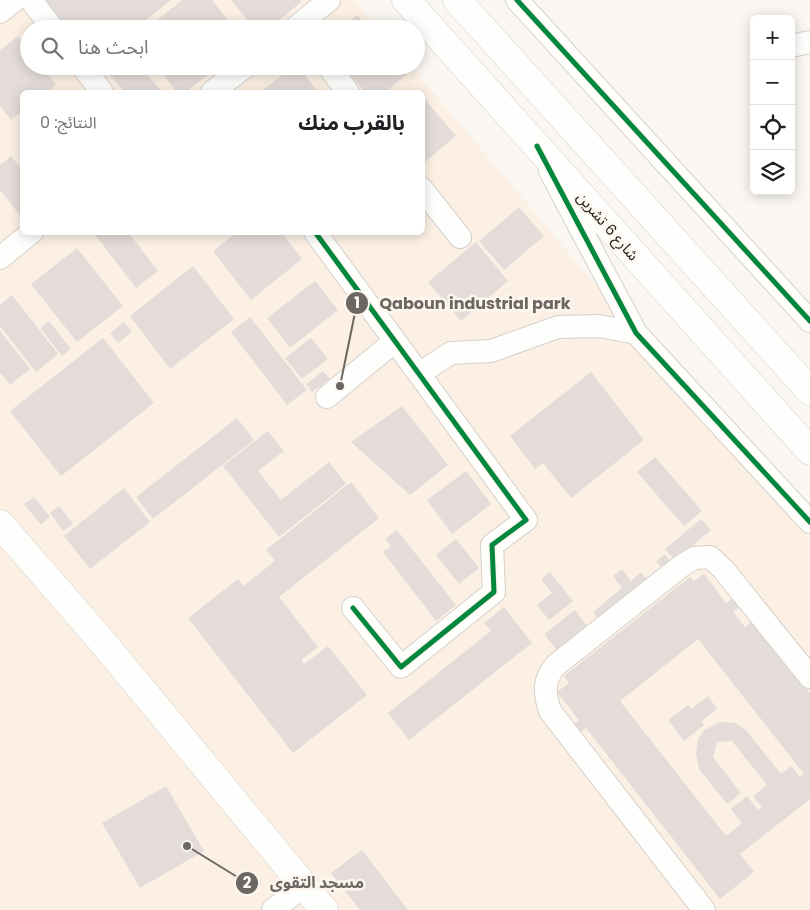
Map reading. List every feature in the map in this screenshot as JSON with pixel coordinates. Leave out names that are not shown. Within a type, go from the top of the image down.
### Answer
[{"type":"main road","name":"شارع 6 تشرين","points":[[406,0],[424,20]]},
{"type":"main road","points":[[458,0],[810,391]]},
{"type":"main road","name":"شارع 6 تشرين","points":[[425,21],[810,451]]},
{"type":"main road","points":[[0,524],[100,639],[324,910]]},
{"type":"street","points":[[0,12],[15,0]]},
{"type":"street","points":[[31,0],[46,20]]},
{"type":"street","points":[[306,20],[329,0]]},
{"type":"street","points":[[517,0],[810,321]]},
{"type":"street","points":[[795,45],[810,42]]},
{"type":"street","points":[[89,75],[100,90]]},
{"type":"street","points":[[215,90],[234,75]]},
{"type":"street","points":[[335,75],[346,90]]},
{"type":"street","points":[[537,146],[636,333],[810,522]]},
{"type":"street","points":[[425,193],[460,237]]},
{"type":"street","points":[[0,258],[28,235]]},
{"type":"street","points":[[317,235],[526,520],[492,546],[494,592],[401,667],[353,608]]},
{"type":"street","points":[[419,374],[451,353],[491,351],[558,328],[599,326],[636,333]]},
{"type":"street","points":[[327,397],[395,340]]},
{"type":"street","points":[[704,910],[550,711],[544,694],[546,676],[556,665],[680,567],[694,558],[710,557],[723,569],[810,677]]},
{"type":"street","points":[[273,910],[305,885]]},
{"type":"shaded area","points":[[0,0],[355,0],[372,20],[20,20],[20,75],[419,75],[810,539],[810,910],[0,910]]},
{"type":"building","points":[[44,0],[171,0],[146,20],[60,20]]},
{"type":"building","points":[[182,0],[212,0],[228,20],[157,20]]},
{"type":"building","points":[[231,0],[300,0],[301,2],[280,20],[248,20]]},
{"type":"building","points":[[357,15],[361,20],[351,20]]},
{"type":"building","points":[[18,36],[20,39],[20,75],[48,75],[56,85],[50,90],[20,90],[20,113],[11,120],[0,106],[0,50]]},
{"type":"building","points":[[110,75],[148,75],[160,90],[123,90]]},
{"type":"building","points":[[163,75],[208,75],[189,90],[175,90]]},
{"type":"building","points":[[282,75],[305,75],[316,90],[263,90]]},
{"type":"building","points":[[351,75],[406,75],[387,90],[363,90]]},
{"type":"building","points":[[425,100],[456,136],[425,162]]},
{"type":"building","points":[[11,156],[20,167],[20,215],[0,190],[0,165]]},
{"type":"building","points":[[519,207],[544,236],[504,270],[479,241]]},
{"type":"building","points":[[95,235],[130,235],[158,271],[136,288]]},
{"type":"building","points":[[233,235],[283,235],[302,259],[251,300],[213,251]]},
{"type":"building","points":[[476,242],[508,281],[461,321],[428,282]]},
{"type":"building","points":[[77,248],[123,306],[77,342],[31,284]]},
{"type":"building","points":[[193,266],[234,319],[170,369],[130,316]]},
{"type":"building","points":[[315,281],[338,310],[290,348],[267,318]]},
{"type":"building","points":[[12,295],[58,354],[36,372],[0,326],[0,305]]},
{"type":"building","points":[[250,317],[307,390],[287,405],[231,332]]},
{"type":"building","points":[[49,321],[71,349],[62,356],[40,328]]},
{"type":"building","points":[[124,322],[132,332],[118,343],[110,333]]},
{"type":"building","points":[[0,331],[30,369],[10,385],[0,372]]},
{"type":"building","points":[[103,338],[154,403],[61,476],[10,411]]},
{"type":"building","points":[[311,338],[328,359],[302,379],[285,358]]},
{"type":"building","points":[[323,371],[330,379],[312,392],[306,384]]},
{"type":"building","points":[[591,372],[644,440],[571,498],[543,463],[535,469],[510,436]]},
{"type":"building","points":[[402,406],[448,465],[410,495],[351,442]]},
{"type":"building","points":[[237,418],[254,440],[153,519],[136,497]]},
{"type":"building","points":[[268,431],[284,451],[258,471],[281,500],[329,462],[346,484],[279,537],[223,466]]},
{"type":"building","points":[[655,457],[702,511],[684,526],[637,472]]},
{"type":"building","points":[[466,471],[491,504],[452,534],[427,500]]},
{"type":"building","points":[[351,482],[379,518],[279,597],[318,647],[301,660],[304,664],[328,646],[367,695],[293,753],[188,618],[238,579],[243,586],[275,561],[266,550]]},
{"type":"building","points":[[124,488],[150,522],[90,569],[64,536]]},
{"type":"building","points":[[34,497],[50,517],[41,525],[24,504]]},
{"type":"building","points":[[59,506],[73,524],[63,531],[50,513]]},
{"type":"building","points":[[701,519],[711,530],[675,560],[665,549]]},
{"type":"building","points":[[397,530],[456,605],[436,621],[383,552],[391,546],[385,539]]},
{"type":"building","points":[[456,539],[479,568],[459,584],[436,555]]},
{"type":"building","points":[[665,554],[672,563],[663,570],[656,561]]},
{"type":"building","points":[[622,569],[631,581],[641,572],[649,582],[600,621],[593,612],[622,588],[613,576]]},
{"type":"building","points":[[550,572],[573,601],[549,620],[537,605],[552,593],[541,579]]},
{"type":"building","points":[[704,574],[726,603],[734,597],[741,606],[733,612],[745,627],[753,620],[810,693],[810,799],[740,854],[754,872],[720,899],[586,728],[579,733],[572,725],[579,720],[557,692],[569,683],[564,676],[690,577],[694,581]],"holes":[[[698,639],[804,774],[800,777],[791,766],[781,774],[746,730],[735,723],[721,722],[704,730],[698,739],[696,754],[699,769],[727,804],[741,793],[713,757],[717,742],[732,741],[767,785],[753,796],[762,807],[758,810],[747,796],[731,809],[742,823],[726,836],[620,701]]]},
{"type":"building","points":[[504,607],[532,643],[409,740],[388,713],[491,631],[484,623]]},
{"type":"building","points":[[575,610],[590,630],[560,654],[544,634]]},
{"type":"building","points":[[708,696],[717,709],[701,722],[704,725],[684,741],[668,720],[688,705],[691,709]]},
{"type":"building","points":[[166,786],[204,851],[140,888],[102,823]]},
{"type":"building","points":[[362,850],[408,910],[360,910],[331,873]]},
{"type":"cycle path","points":[[517,0],[810,321]]},
{"type":"cycle path","points":[[537,146],[636,333],[810,522]]},
{"type":"cycle path","points":[[317,235],[526,520],[492,545],[494,592],[401,667],[353,608]]},
{"type":"place","name":"Qaboun industrial park","points":[[340,386]]},
{"type":"place","name":"مسجد التقوى","points":[[187,846]]}]
